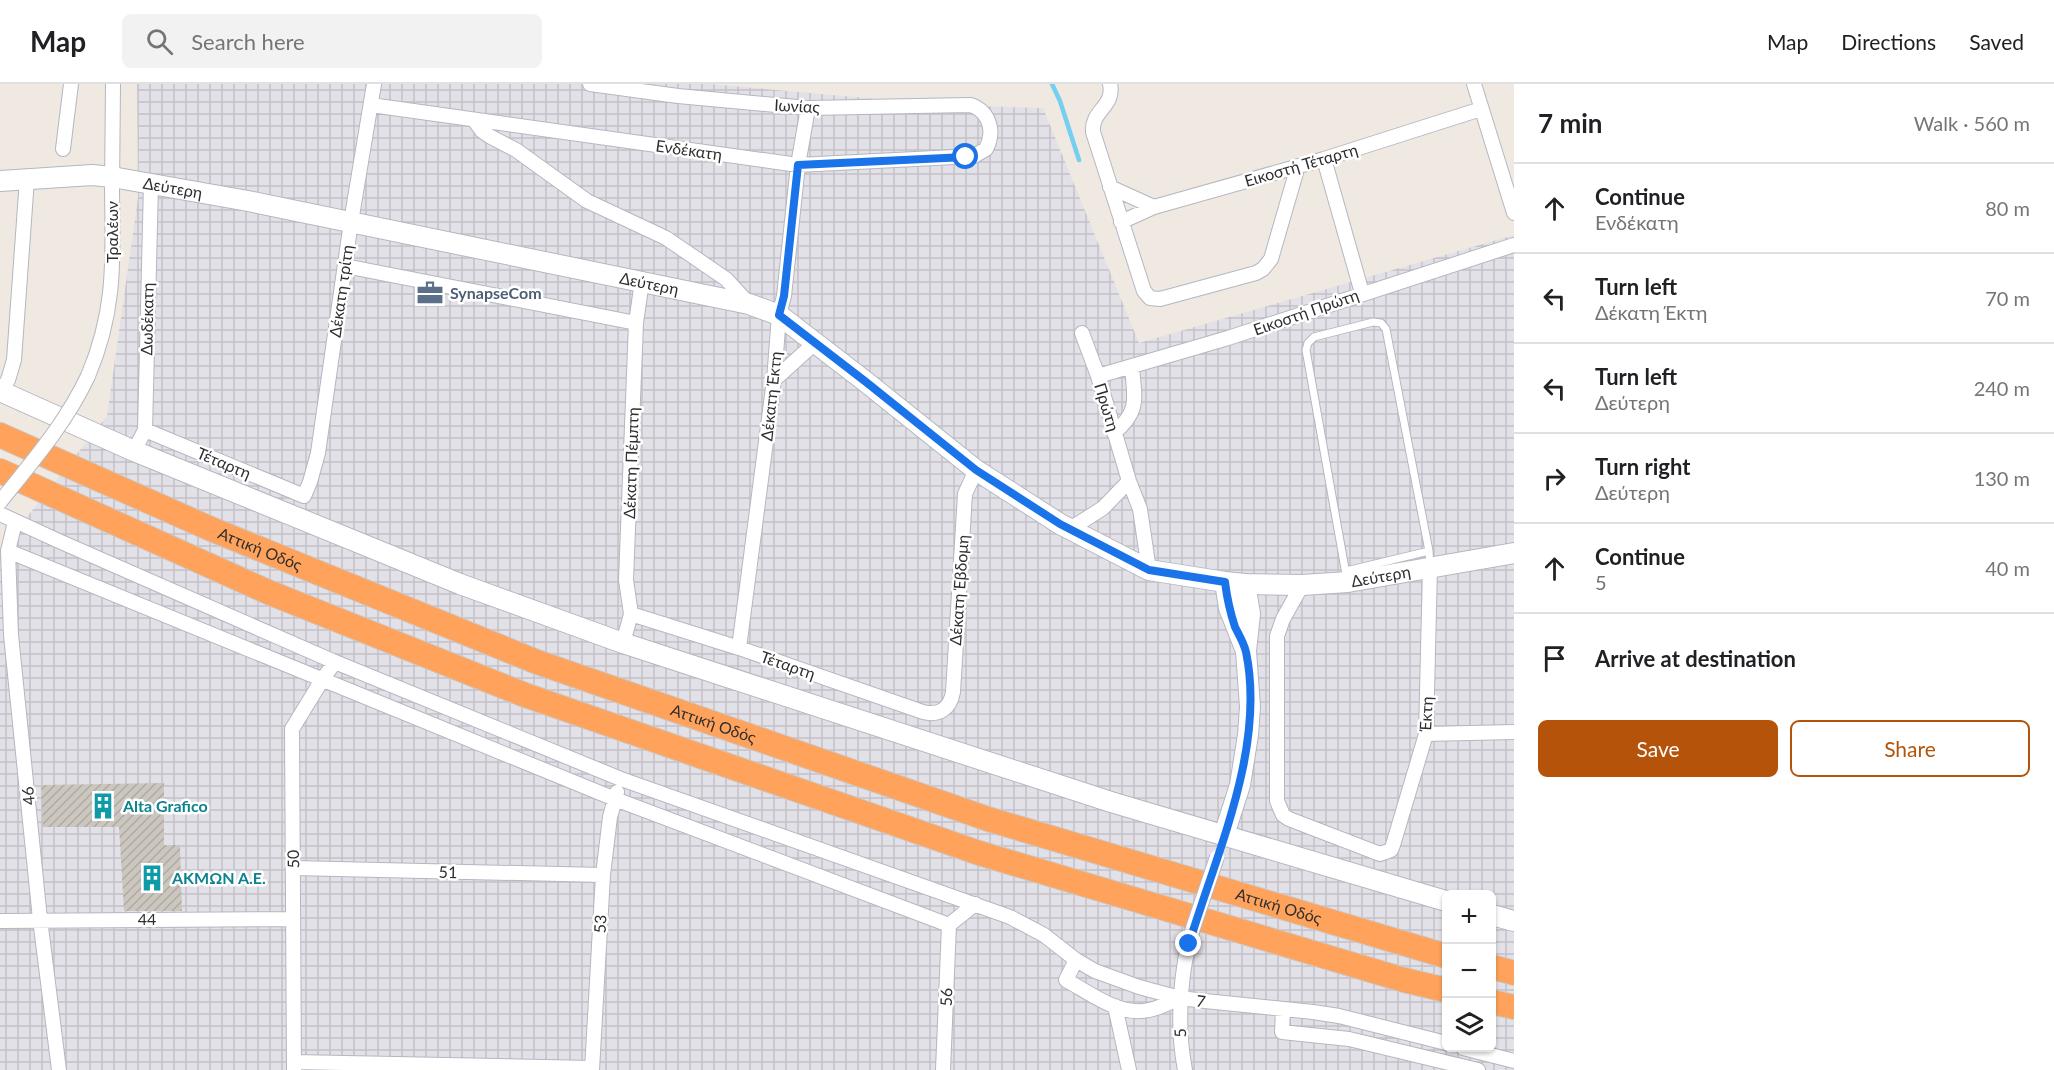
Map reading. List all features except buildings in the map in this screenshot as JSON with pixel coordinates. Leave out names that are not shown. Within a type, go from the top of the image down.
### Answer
[{"type":"highway","name":"Αττική Οδός","points":[[0,435],[211,529],[537,662],[988,819],[1442,955]]},
{"type":"highway","name":"Αττική Οδός","points":[[0,471],[268,592],[525,695],[979,854],[1404,980],[1442,989]]},
{"type":"highway","points":[[1496,968],[1514,973]]},
{"type":"highway","points":[[1496,1003],[1514,1007]]},
{"type":"street","points":[[63,149],[71,84]]},
{"type":"street","name":"Τραλέων","points":[[0,502],[57,429],[79,395],[102,340],[110,300],[113,252],[113,84]]},
{"type":"street","name":"Δέκατη τρίτη","points":[[304,496],[318,453],[351,222],[374,84]]},
{"type":"street","name":"Ιωνίας","points":[[590,84],[678,96],[808,108],[971,105],[987,116],[990,130]]},
{"type":"street","points":[[1110,84],[1110,99],[1092,125],[1144,291],[1150,298],[1160,299],[1256,273],[1263,269],[1271,259],[1298,166]]},
{"type":"street","points":[[1474,84],[1514,213]]},
{"type":"street","name":"Ενδέκατη","points":[[371,105],[798,165],[974,156],[986,149],[990,130]]},
{"type":"street","name":"Δέκατη Έκτη","points":[[739,648],[774,380],[779,315],[784,296],[798,165],[808,108]]},
{"type":"street","name":"Εικοστή Τέταρτη","points":[[1121,222],[1154,207],[1324,159],[1481,109]]},
{"type":"street","points":[[474,120],[482,131],[516,150],[586,201],[666,238],[726,279],[749,304]]},
{"type":"street","points":[[1324,159],[1362,293]]},
{"type":"street","name":"Δεύτερη","points":[[0,181],[92,175],[112,177],[248,201],[749,304],[779,315],[976,470],[1070,529],[1149,570],[1245,584],[1302,585],[1430,560],[1514,553]]},
{"type":"street","points":[[27,179],[14,360],[8,380],[0,391],[134,452],[460,584],[623,643],[1111,802],[1442,900]]},
{"type":"street","name":"Δωδέκατη","points":[[134,452],[145,430],[151,184]]},
{"type":"street","points":[[1110,187],[1154,207]]},
{"type":"street","name":"Εικοστή Πρώτη","points":[[1098,376],[1228,338],[1514,245]]},
{"type":"street","points":[[345,266],[636,323]]},
{"type":"street","name":"Δέκατη Πέμπτη","points":[[623,643],[631,614],[626,580],[636,323],[642,281]]},
{"type":"street","name":"Πρώτη","points":[[1082,333],[1140,509],[1149,570]]},
{"type":"street","points":[[774,380],[815,343]]},
{"type":"street","points":[[1114,433],[1127,422],[1132,414],[1134,404],[1132,366]]},
{"type":"street","name":"Τέταρτη","points":[[145,430],[304,496]]},
{"type":"street","name":"Δέκατη Έβδομη","points":[[945,709],[952,700],[953,692],[965,494],[976,470]]},
{"type":"street","points":[[1070,529],[1103,508],[1129,481]]},
{"type":"street","name":"7","points":[[0,514],[336,662],[621,779],[1026,924],[1044,934],[1076,960],[1116,979],[1180,998],[1339,1016],[1442,1042]]},
{"type":"street","name":"46","points":[[15,522],[8,551],[6,636],[59,1070]]},
{"type":"street","points":[[8,551],[615,800],[949,925],[975,904]]},
{"type":"street","name":"Έκτη","points":[[1302,585],[1283,619],[1276,645],[1277,794],[1280,809],[1289,819],[1374,852],[1386,853],[1393,845],[1426,734],[1430,560]]},
{"type":"street","points":[[1225,582],[1229,608],[1246,651]]},
{"type":"street","points":[[1224,836],[1240,785],[1248,735],[1250,707],[1246,651],[1250,614],[1245,584]]},
{"type":"street","name":"Τέταρτη","points":[[631,614],[739,648],[923,712],[931,714],[945,709]]},
{"type":"street","name":"50","points":[[294,1066],[291,729],[336,662]]},
{"type":"street","points":[[1426,734],[1514,732]]},
{"type":"street","name":"53","points":[[592,1069],[603,875],[610,816],[621,779]]},
{"type":"street","name":"5","points":[[1185,1070],[1181,1045],[1180,998],[1185,961],[1224,836]]},
{"type":"street","name":"51","points":[[293,868],[603,875]]},
{"type":"street","points":[[1496,916],[1514,921]]},
{"type":"street","name":"44","points":[[0,921],[293,919]]},
{"type":"street","name":"56","points":[[943,1070],[949,925]]},
{"type":"street","points":[[1076,960],[1066,980],[1115,1006],[1136,1012],[1149,1011],[1180,998]]},
{"type":"street","points":[[1115,1006],[1129,1070]]},
{"type":"street","points":[[1283,1009],[1282,1032],[1349,1039],[1478,1070]]},
{"type":"street","points":[[1477,1052],[1512,1064]]},
{"type":"street","points":[[294,1066],[592,1069]]},
{"type":"lane","points":[[1347,577],[1306,350],[1308,343],[1314,338],[1373,322],[1381,323],[1386,329],[1430,560]]},
{"type":"shaded area","points":[[137,84],[710,84],[944,105],[1043,108],[1139,343],[1514,235],[1514,1070],[0,1070],[0,551],[107,416],[138,198]]},
{"type":"waterway","points":[[1052,84],[1060,101],[1079,160]]},
{"type":"place","name":"SynapseCom","points":[[430,293]]},
{"type":"place","name":"Alta Grafico","points":[[103,806]]},
{"type":"place","name":"ΑΚΜΩΝ Α.Ε.","points":[[152,878]]},
{"type":"route","points":[[966,157],[798,165],[784,296],[779,315],[976,470],[1060,524],[1149,570],[1225,582],[1229,608],[1246,651],[1250,707],[1248,735],[1240,785],[1189,944]]}]
